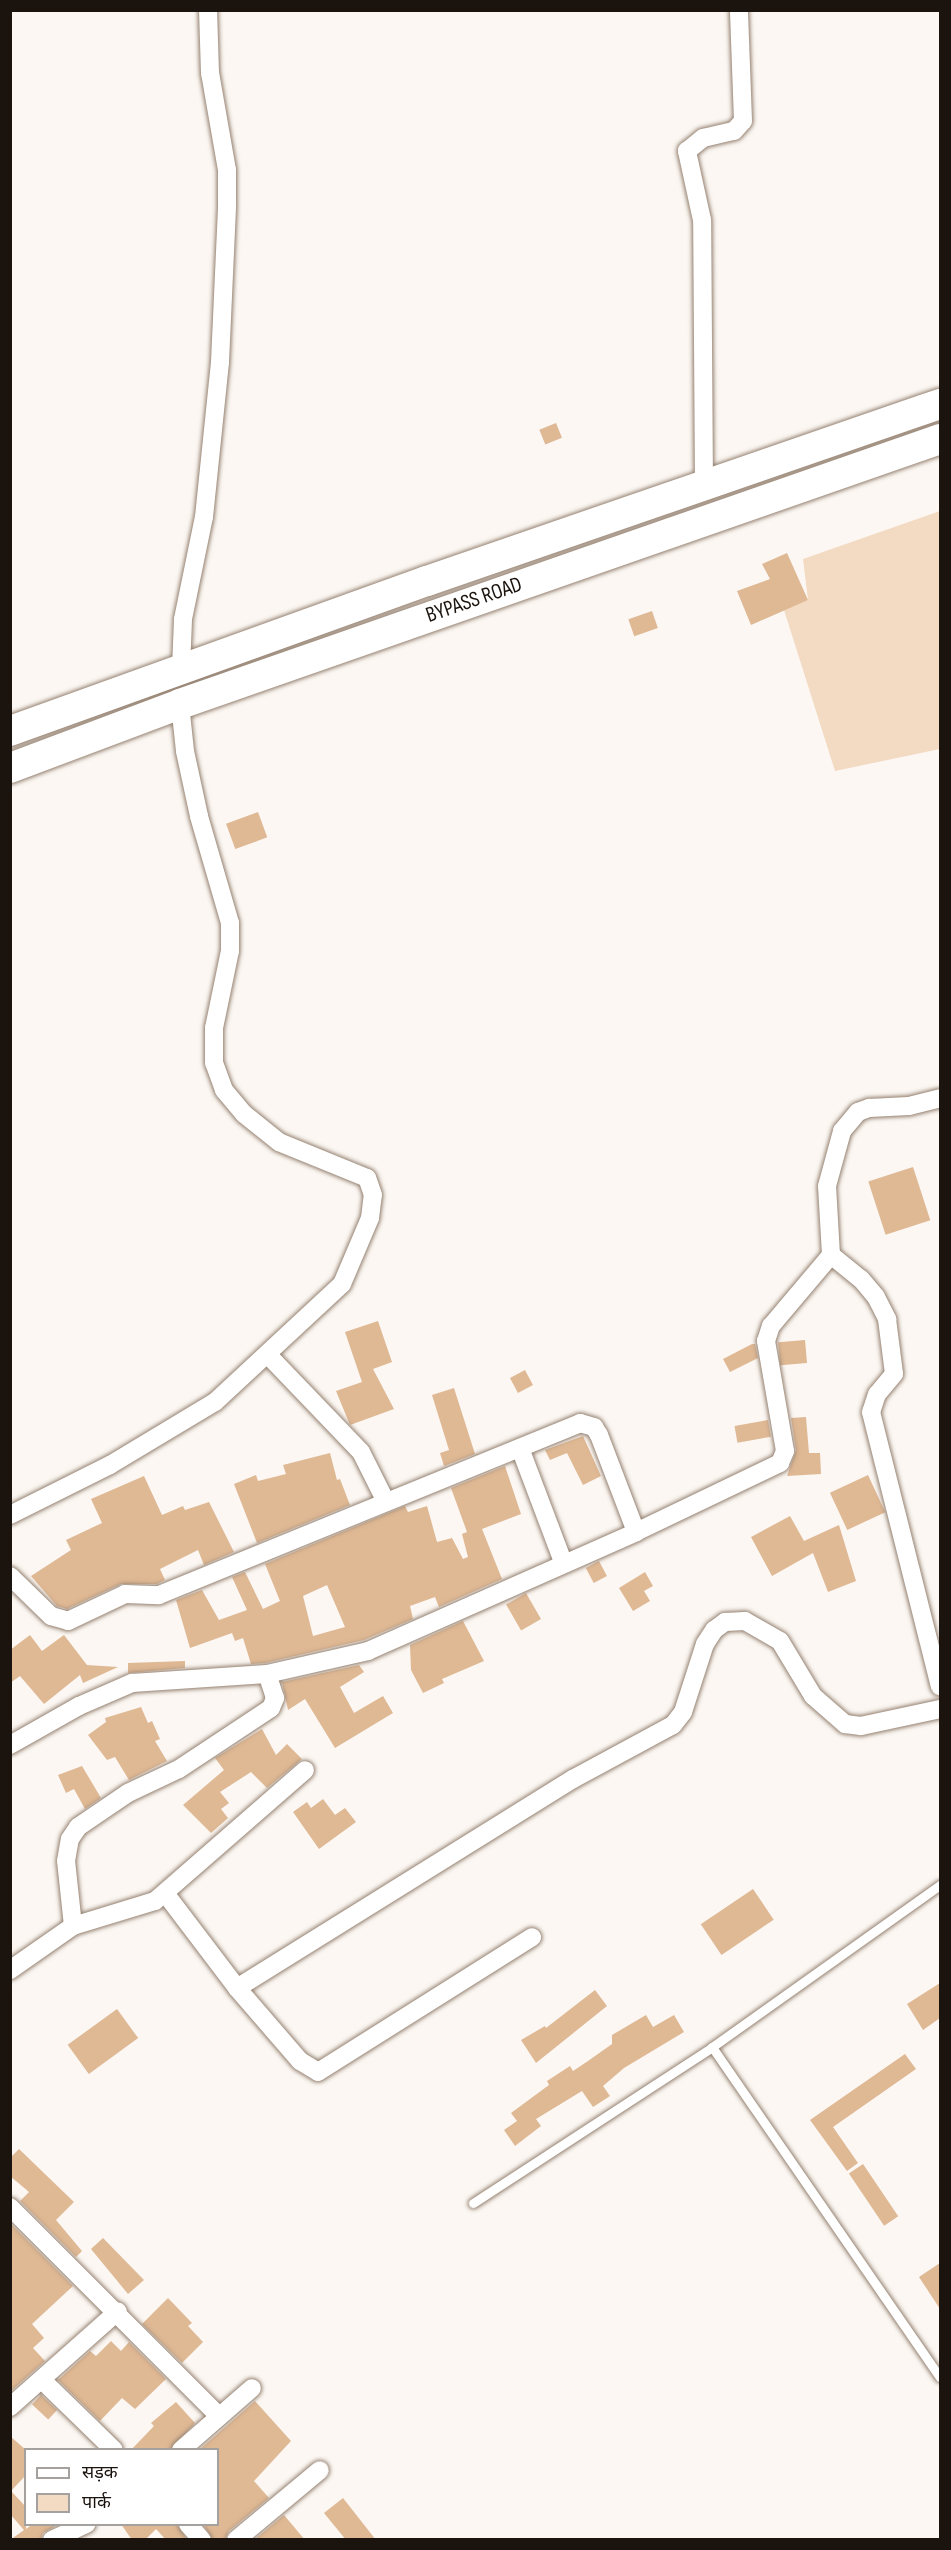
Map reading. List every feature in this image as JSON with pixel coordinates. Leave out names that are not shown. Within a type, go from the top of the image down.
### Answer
[{"type":"main road","name":"BYPASS ROAD","points":[[10,731],[704,485],[940,404]]},
{"type":"main road","name":"BYPASS ROAD","points":[[10,768],[180,704],[940,439]]},
{"type":"street","points":[[181,669],[183,619],[204,517],[220,362],[228,206],[227,170],[210,73],[208,10]]},
{"type":"street","points":[[704,485],[702,220],[687,151],[703,138],[734,131],[743,121],[739,10]]},
{"type":"street","points":[[10,1515],[110,1465],[215,1402],[342,1284],[370,1218],[373,1195],[367,1178],[360,1173],[279,1142],[244,1114],[224,1090],[214,1063],[214,1028],[230,951],[230,922],[199,816],[185,751],[180,704]]},
{"type":"street","points":[[10,1745],[79,1706],[132,1683],[267,1674],[369,1651],[636,1532],[774,1466],[784,1458],[767,1334],[831,1255],[827,1186],[842,1131],[849,1120],[869,1108],[909,1106],[940,1098]]},
{"type":"street","points":[[831,1255],[861,1280],[876,1298],[886,1319],[894,1374],[877,1394],[872,1412],[940,1686]]},
{"type":"street","points":[[268,1355],[361,1452],[386,1502]]},
{"type":"street","points":[[10,1576],[51,1616],[68,1621],[125,1594],[159,1594],[580,1423],[594,1427],[636,1532]]},
{"type":"street","points":[[520,1448],[563,1563]]},
{"type":"street","points":[[237,1988],[573,1779],[673,1725],[683,1712],[705,1644],[725,1622],[745,1621],[780,1641],[813,1696],[844,1724],[861,1726],[940,1709]]},
{"type":"street","points":[[73,1926],[66,1861],[70,1839],[78,1827],[128,1793],[179,1768],[271,1708],[275,1698],[267,1674]]},
{"type":"street","points":[[10,1970],[73,1926],[139,1907],[165,1893],[305,1770]]},
{"type":"street","points":[[165,1893],[237,1988],[300,2061],[318,2072],[532,1936]]},
{"type":"street","points":[[10,2207],[118,2311],[219,2416]]},
{"type":"street","points":[[10,2407],[118,2311]]},
{"type":"street","points":[[42,2380],[112,2448]]},
{"type":"street","points":[[183,2448],[252,2388]]},
{"type":"street","points":[[236,2540],[320,2470]]},
{"type":"street","points":[[52,2540],[82,2526]]},
{"type":"street","points":[[190,2526],[202,2540]]},
{"type":"lane","points":[[473,2204],[712,2046],[940,1885]]},
{"type":"lane","points":[[712,2046],[940,2377]]},
{"type":"green space","points":[[940,511],[940,749],[835,771],[784,610],[808,600],[803,559]]},
{"type":"building","points":[[556,423],[562,438],[545,445],[539,430]]},
{"type":"building","points":[[787,553],[808,600],[751,625],[737,591],[770,579],[762,564]]},
{"type":"building","points":[[652,611],[658,628],[634,636],[628,619]]},
{"type":"building","points":[[258,812],[267,837],[235,849],[226,824]]},
{"type":"building","points":[[913,1167],[930,1220],[886,1235],[868,1182]]},
{"type":"building","points":[[378,1321],[392,1362],[373,1369],[394,1409],[350,1425],[336,1391],[362,1382],[345,1332]]},
{"type":"building","points":[[805,1340],[807,1363],[780,1365],[778,1342]]},
{"type":"building","points":[[755,1344],[758,1358],[730,1372],[723,1359]]},
{"type":"building","points":[[525,1370],[533,1385],[518,1393],[510,1378]]},
{"type":"building","points":[[454,1388],[475,1454],[444,1466],[440,1453],[449,1450],[432,1395]]},
{"type":"building","points":[[806,1417],[809,1453],[820,1453],[821,1474],[787,1476],[796,1450],[791,1418]]},
{"type":"building","points":[[768,1420],[771,1437],[737,1443],[735,1426]]},
{"type":"building","points":[[583,1436],[601,1476],[583,1485],[567,1453],[550,1460],[545,1450]]},
{"type":"building","points":[[330,1453],[337,1480],[340,1479],[350,1505],[257,1543],[234,1484],[256,1475],[258,1481],[286,1474],[283,1465]]},
{"type":"building","points":[[505,1466],[521,1514],[482,1529],[502,1579],[439,1607],[435,1597],[410,1606],[413,1619],[364,1640],[265,1663],[251,1664],[243,1638],[235,1641],[232,1633],[190,1648],[176,1600],[202,1590],[219,1620],[247,1610],[232,1577],[245,1572],[263,1609],[280,1601],[265,1564],[405,1506],[408,1512],[427,1506],[437,1542],[452,1538],[463,1559],[468,1557],[462,1534],[467,1532],[451,1488]],"holes":[[[327,1585],[345,1627],[313,1636],[303,1596]]]},
{"type":"building","points":[[868,1475],[885,1512],[847,1530],[830,1493]]},
{"type":"building","points":[[144,1476],[162,1515],[183,1506],[185,1510],[209,1502],[234,1552],[204,1565],[198,1550],[160,1569],[165,1580],[157,1584],[121,1584],[67,1609],[57,1606],[31,1576],[71,1550],[66,1540],[102,1523],[91,1499]]},
{"type":"building","points":[[790,1516],[804,1541],[839,1525],[856,1581],[828,1592],[813,1553],[772,1576],[751,1537]]},
{"type":"building","points":[[599,1561],[607,1576],[594,1583],[586,1568]]},
{"type":"building","points":[[645,1572],[653,1586],[644,1591],[650,1601],[633,1611],[619,1588]]},
{"type":"building","points":[[526,1593],[541,1619],[521,1630],[506,1604]]},
{"type":"building","points":[[463,1621],[484,1661],[442,1679],[444,1683],[423,1693],[411,1670],[410,1645]]},
{"type":"building","points":[[30,1635],[42,1651],[64,1635],[87,1665],[118,1667],[83,1683],[80,1675],[44,1704],[20,1676],[10,1683],[10,1650]]},
{"type":"building","points":[[185,1661],[185,1668],[128,1673],[128,1663]]},
{"type":"building","points":[[359,1665],[364,1672],[340,1687],[354,1713],[383,1696],[393,1713],[335,1748],[305,1699],[288,1710],[282,1682]]},
{"type":"building","points":[[141,1707],[148,1723],[152,1721],[160,1739],[155,1741],[167,1761],[129,1780],[115,1757],[107,1760],[88,1735],[106,1722],[105,1718]]},
{"type":"building","points":[[262,1729],[276,1755],[287,1744],[302,1759],[267,1788],[251,1772],[220,1792],[229,1803],[221,1809],[228,1818],[211,1833],[183,1805],[224,1770],[215,1758]]},
{"type":"building","points":[[82,1766],[101,1798],[85,1809],[74,1789],[66,1793],[58,1775]]},
{"type":"building","points":[[323,1799],[335,1815],[345,1808],[356,1822],[319,1849],[293,1812],[307,1802],[311,1808]]},
{"type":"building","points":[[753,1889],[774,1920],[721,1955],[701,1924]]},
{"type":"building","points":[[940,1983],[940,2018],[923,2030],[907,2004]]},
{"type":"building","points":[[595,1990],[607,2006],[536,2063],[521,2040],[545,2026],[546,2028]]},
{"type":"building","points":[[117,2009],[138,2038],[89,2074],[68,2045]]},
{"type":"building","points":[[646,2015],[653,2027],[674,2015],[684,2032],[624,2068],[603,2086],[610,2096],[593,2107],[582,2091],[536,2119],[541,2126],[515,2146],[504,2130],[517,2121],[511,2113],[549,2085],[547,2081],[570,2066],[573,2071],[612,2044],[612,2035]]},
{"type":"building","points":[[905,2054],[916,2069],[833,2127],[858,2163],[847,2171],[810,2120]]},
{"type":"building","points":[[19,2149],[74,2202],[56,2220],[82,2251],[76,2257],[20,2201],[29,2192],[10,2176],[10,2158]]},
{"type":"building","points":[[863,2164],[898,2216],[884,2226],[849,2174]]},
{"type":"building","points":[[10,2223],[73,2286],[32,2324],[44,2338],[33,2348],[45,2361],[10,2392]]},
{"type":"building","points":[[103,2238],[144,2280],[128,2294],[91,2249]]},
{"type":"building","points":[[940,2263],[940,2309],[919,2277]]},
{"type":"building","points":[[168,2298],[192,2323],[188,2326],[203,2342],[182,2363],[142,2324]]},
{"type":"building","points":[[111,2341],[121,2351],[129,2342],[166,2379],[135,2409],[122,2398],[100,2421],[58,2380],[90,2351],[96,2356]]},
{"type":"building","points":[[41,2395],[57,2410],[48,2420],[32,2405]]},
{"type":"building","points":[[255,2401],[291,2441],[254,2481],[269,2498],[229,2531],[225,2540],[213,2540],[204,2526],[219,2526],[219,2448],[201,2448]]},
{"type":"building","points":[[176,2402],[195,2423],[172,2448],[133,2448],[154,2426],[151,2423]]},
{"type":"building","points":[[10,2436],[24,2448],[24,2477],[11,2491],[24,2505],[24,2526],[26,2529],[30,2526],[55,2526],[43,2533],[41,2540],[10,2540],[24,2530],[10,2514]]},
{"type":"building","points":[[343,2498],[376,2540],[346,2540],[324,2513]]},
{"type":"building","points":[[284,2515],[305,2540],[254,2540]]},
{"type":"building","points":[[122,2526],[178,2526],[187,2540],[166,2540],[156,2529],[145,2540],[132,2540]]}]
